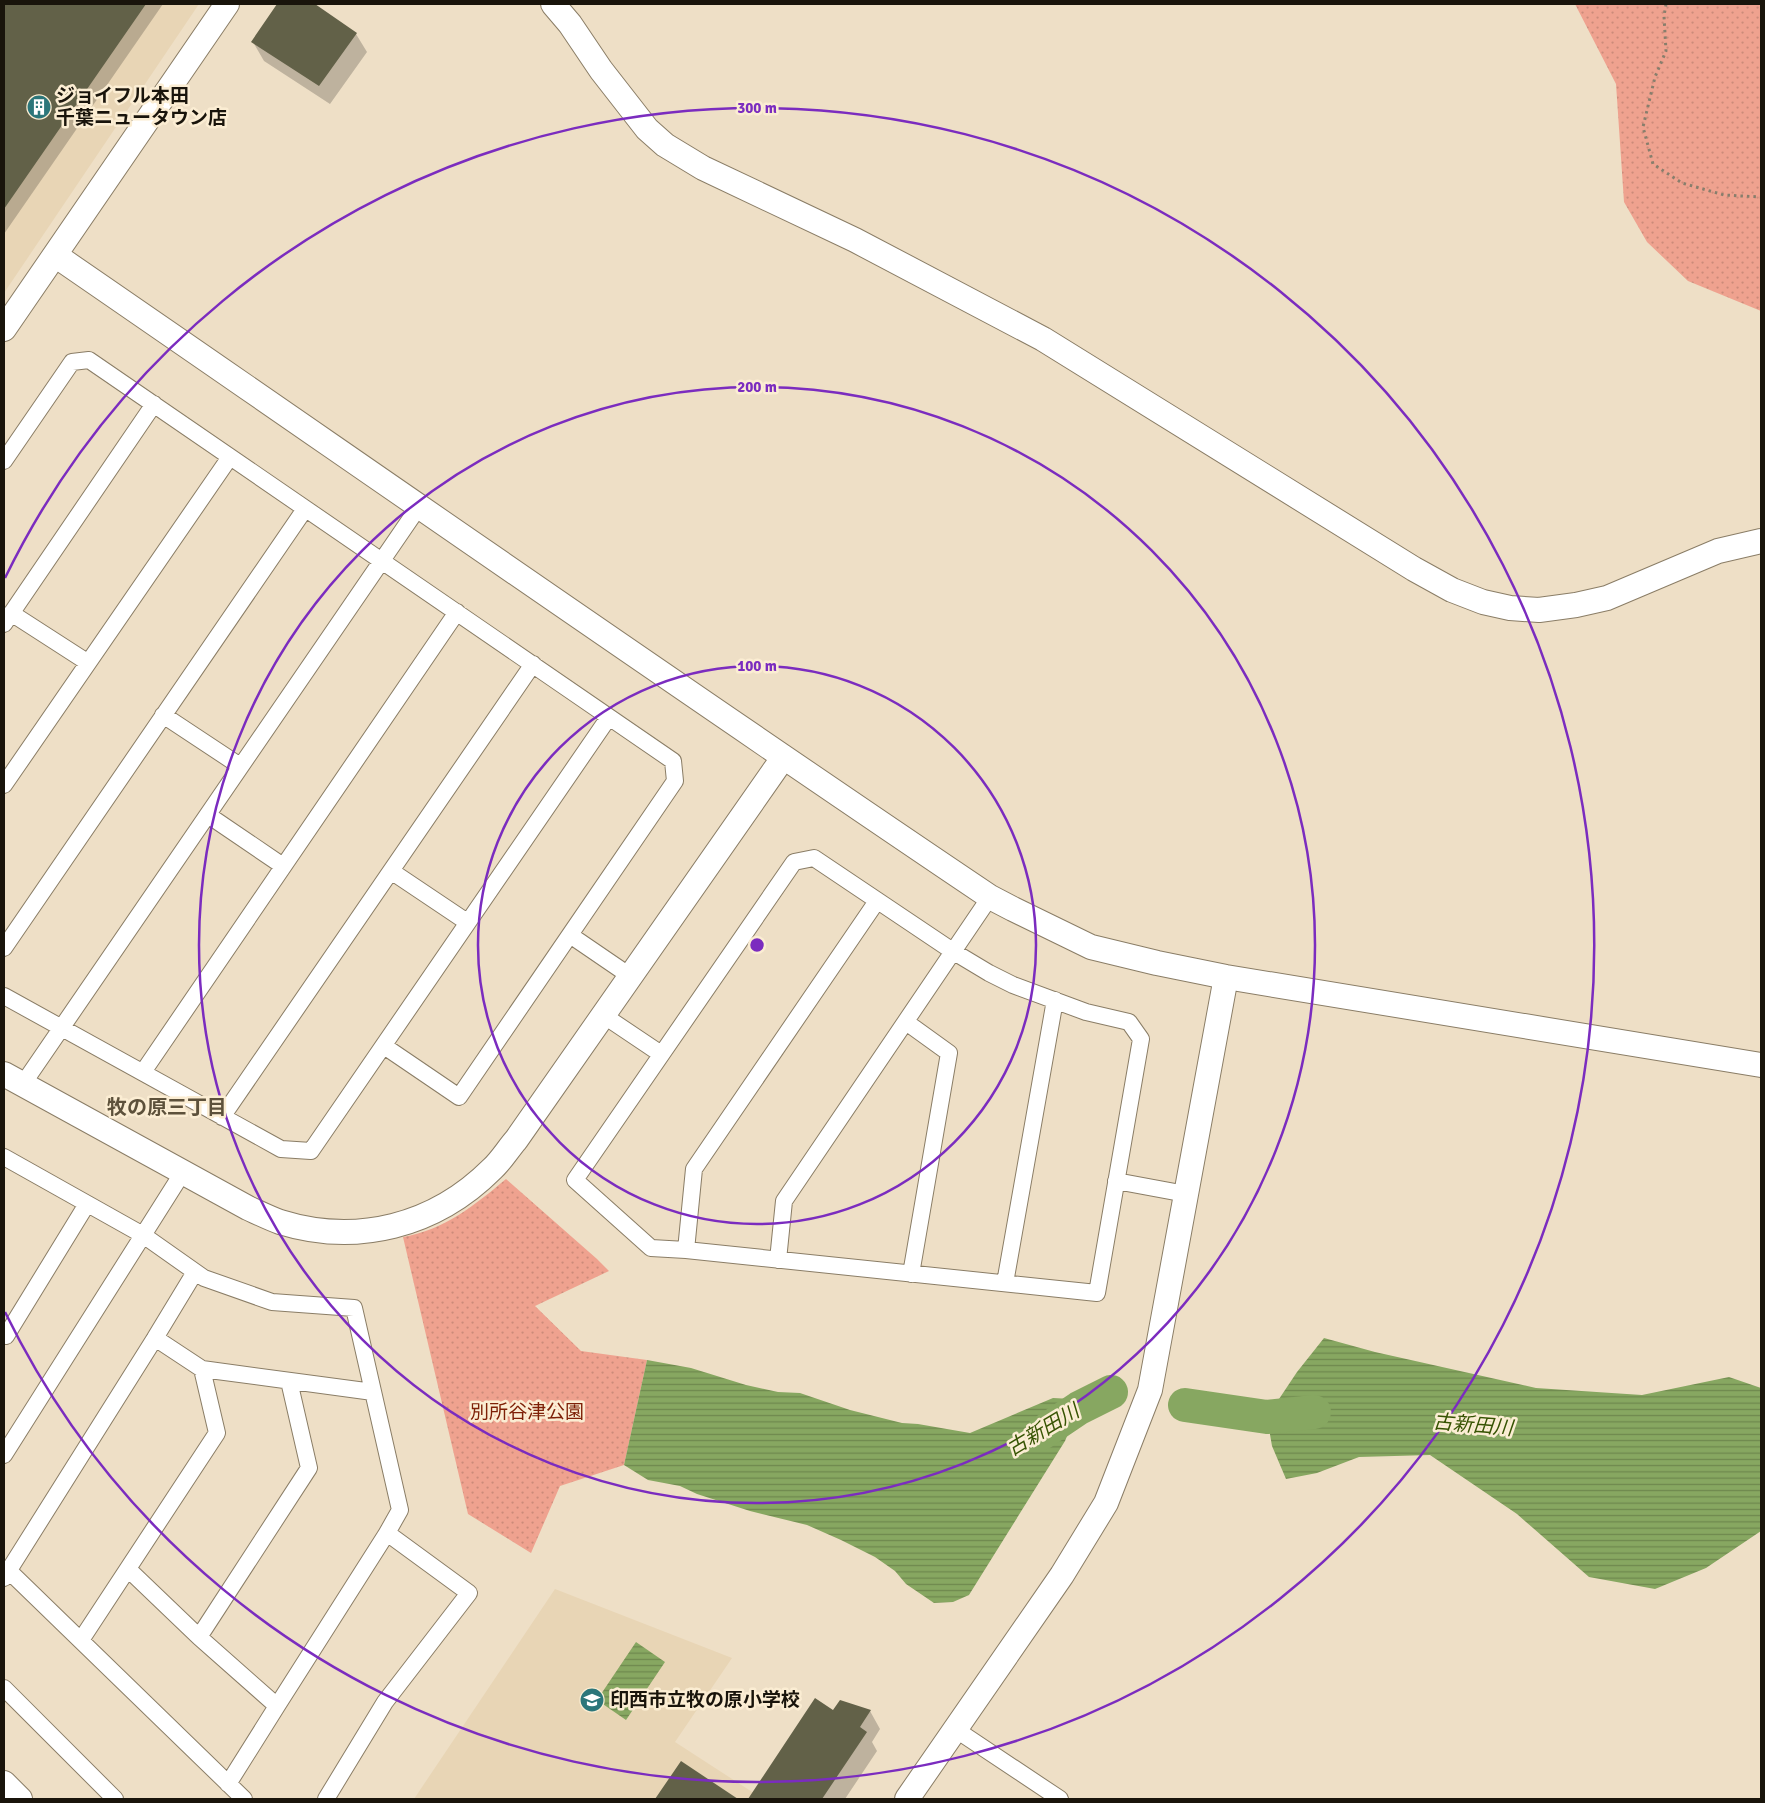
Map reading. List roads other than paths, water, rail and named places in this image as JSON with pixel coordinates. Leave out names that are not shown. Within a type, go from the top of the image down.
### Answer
[{"type":"street","points":[[4,329],[227,4]]},
{"type":"street","points":[[553,4],[570,24],[601,70],[646,129],[665,146],[703,168],[855,240],[1043,339],[1414,569],[1452,590],[1482,602],[1510,608],[1539,610],[1576,605],[1606,598],[1718,551],[1761,541]]},
{"type":"street","points":[[55,255],[420,505],[783,758],[990,896],[1091,947],[1226,977],[1761,1065]]},
{"type":"street","points":[[4,461],[72,362],[89,360],[673,761],[675,781],[459,1097],[384,1046]]},
{"type":"street","points":[[87,662],[8,618],[154,404]]},
{"type":"street","points":[[4,785],[230,457]]},
{"type":"street","points":[[420,505],[60,1028],[13,1079],[248,1208],[279,1222],[328,1232],[352,1232],[377,1230],[403,1224],[436,1211],[466,1192],[493,1169],[516,1140],[783,758]]},
{"type":"street","points":[[4,948],[305,509]]},
{"type":"street","points":[[143,1072],[457,612]]},
{"type":"street","points":[[222,1117],[533,664]]},
{"type":"street","points":[[163,715],[240,766]]},
{"type":"street","points":[[4,996],[281,1149],[311,1150],[609,717]]},
{"type":"street","points":[[208,815],[283,866]]},
{"type":"street","points":[[814,858],[877,901],[954,952],[1013,985],[1086,1012],[1129,1022],[1141,1039],[1097,1293],[686,1250],[651,1248],[575,1180],[794,862],[814,858]]},
{"type":"street","points":[[391,871],[468,922]]},
{"type":"street","points":[[778,1260],[784,1201],[954,952],[990,896]]},
{"type":"street","points":[[686,1250],[694,1169],[877,901]]},
{"type":"street","points":[[570,935],[630,976]]},
{"type":"street","points":[[907,1799],[1062,1575],[1106,1503],[1150,1390],[1226,977]]},
{"type":"street","points":[[1005,1283],[1054,1000]]},
{"type":"street","points":[[603,1015],[662,1054]]},
{"type":"street","points":[[906,1022],[949,1053],[910,1274]]},
{"type":"street","points":[[5,1159],[143,1235],[204,1278],[272,1302],[354,1308],[400,1510],[228,1784]]},
{"type":"street","points":[[4,1455],[183,1172]]},
{"type":"street","points":[[1116,1181],[1186,1194]]},
{"type":"street","points":[[6,1336],[87,1204]]},
{"type":"street","points":[[195,1272],[6,1574],[81,1640],[244,1799]]},
{"type":"street","points":[[155,1338],[202,1369],[373,1392]]},
{"type":"street","points":[[81,1640],[217,1433],[202,1369]]},
{"type":"street","points":[[199,1637],[309,1468],[289,1381]]},
{"type":"street","points":[[326,1799],[385,1702],[470,1593],[387,1533]]},
{"type":"street","points":[[128,1569],[199,1637],[277,1706]]},
{"type":"street","points":[[4,1688],[115,1799]]},
{"type":"street","points":[[955,1729],[1060,1799]]},
{"type":"street","points":[[4,1783],[20,1799]]},
{"type":"water","points":[[1324,1338],[1375,1352],[1536,1388],[1642,1395],[1729,1377],[1761,1388],[1761,1531],[1706,1568],[1655,1589],[1589,1577],[1517,1514],[1430,1455],[1359,1457],[1317,1473],[1286,1479],[1272,1446],[1267,1417],[1297,1372]]},
{"type":"water","points":[[647,1360],[691,1368],[746,1385],[778,1392],[800,1393],[850,1410],[902,1423],[970,1433],[1053,1398],[1072,1399],[1079,1408],[1065,1441],[969,1595],[953,1602],[934,1603],[906,1584],[895,1571],[875,1557],[841,1540],[807,1525],[750,1511],[697,1494],[680,1486],[648,1480],[624,1465]]},
{"type":"water","points":[[636,1642],[665,1662],[626,1720],[597,1700]]},
{"type":"waterway","name":"古新田川","points":[[1042,1433],[1079,1408],[1111,1392]]},
{"type":"waterway","name":"古新田川","points":[[1185,1405],[1267,1417],[1314,1412]]},
{"type":"place","name":"ジョイフル本田 千葉ニュータウン店","points":[[39,107]]},
{"type":"place","name":"印西市立牧の原小学校","points":[[592,1700]]},
{"type":"district","name":"牧の原三丁目","points":[[167,1107]]},
{"type":"park label","name":"別所谷津公園","points":[[527,1412]]}]
